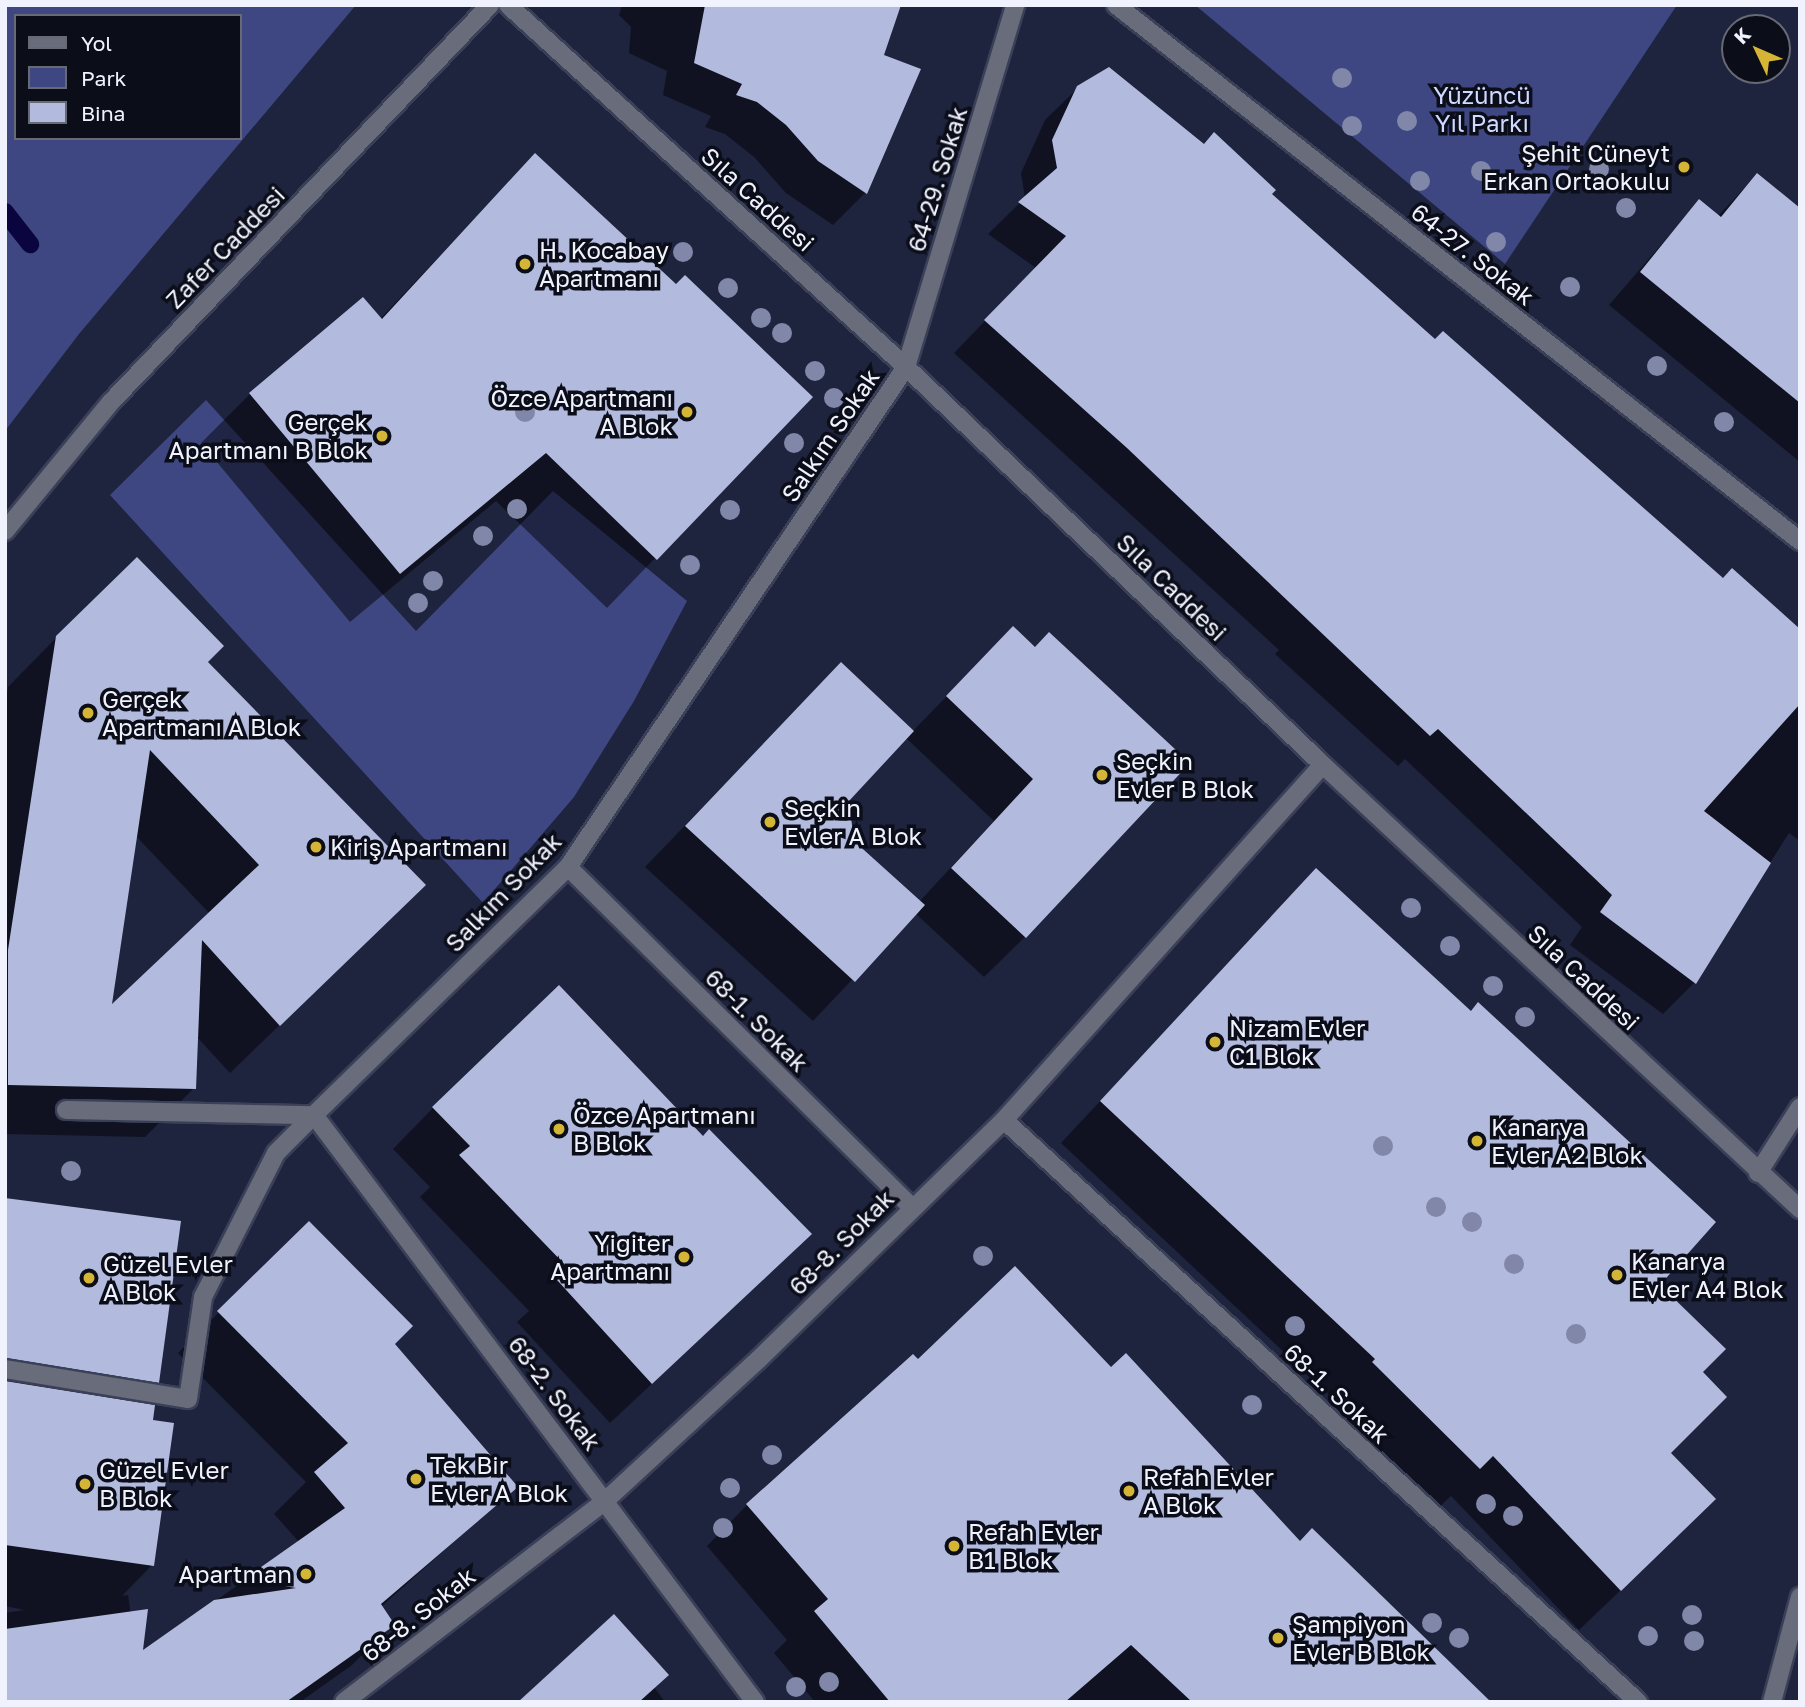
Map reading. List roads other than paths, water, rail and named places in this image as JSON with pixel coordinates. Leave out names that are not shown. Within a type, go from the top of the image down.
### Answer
[{"type":"street","name":"Zafer Caddesi","points":[[5,531],[111,402],[490,5]]},
{"type":"street","name":"Sıla Caddesi","points":[[508,5],[906,366],[1323,765],[1758,1173],[1800,1209]]},
{"type":"street","name":"64-29. Sokak","points":[[906,366],[1015,5]]},
{"type":"street","name":"64-27. Sokak","points":[[1116,5],[1800,541]]},
{"type":"street","name":"Salkım Sokak","points":[[5,1369],[188,1399],[203,1297],[275,1153],[568,867],[906,366]]},
{"type":"street","name":"68-8. Sokak","points":[[344,1702],[605,1501],[759,1359],[1004,1120],[1323,765]]},
{"type":"street","name":"68-1. Sokak","points":[[568,867],[912,1207]]},
{"type":"street","points":[[1758,1173],[1800,1107]]},
{"type":"street","points":[[66,1110],[314,1115]]},
{"type":"street","name":"68-2. Sokak","points":[[314,1115],[755,1702]]},
{"type":"street","name":"68-1. Sokak","points":[[1004,1120],[1638,1702]]},
{"type":"street","points":[[1772,1702],[1800,1597]]},
{"type":"waterway","points":[[5,212],[30,244]]},
{"type":"place","name":"Şehit Cüneyt Erkan Ortaokulu","points":[[1684,167]]},
{"type":"place","name":"H. Kocabay Apartmanı","points":[[525,264]]},
{"type":"place","name":"Özce Apartmanı A Blok","points":[[687,412]]},
{"type":"place","name":"Gerçek Apartmanı B Blok","points":[[382,436]]},
{"type":"place","name":"Gerçek Apartmanı A Blok","points":[[88,713]]},
{"type":"place","name":"Seçkin Evler B Blok","points":[[1102,775]]},
{"type":"place","name":"Seçkin Evler A Blok","points":[[770,822]]},
{"type":"place","name":"Kiriş Apartmanı","points":[[316,847]]},
{"type":"place","name":"Nizam Evler C1 Blok","points":[[1215,1042]]},
{"type":"place","name":"Özce Apartmanı B Blok","points":[[559,1129]]},
{"type":"place","name":"Kanarya Evler A2 Blok","points":[[1477,1141]]},
{"type":"place","name":"Yiğiter Apartmanı","points":[[684,1257]]},
{"type":"place","name":"Kanarya Evler A4 Blok","points":[[1617,1275]]},
{"type":"place","name":"Güzel Evler A Blok","points":[[89,1278]]},
{"type":"place","name":"Tek Bir Evler A Blok","points":[[416,1479]]},
{"type":"place","name":"Güzel Evler B Blok","points":[[85,1484]]},
{"type":"place","name":"Refah Evler A Blok","points":[[1129,1491]]},
{"type":"place","name":"Refah Evler B1 Blok","points":[[954,1546]]},
{"type":"place","name":"Apartman","points":[[306,1574]]},
{"type":"place","name":"Şampiyon Evler B Blok","points":[[1278,1638]]},
{"type":"park label","name":"Yüzüncü Yıl Parkı","points":[[1482,109]]}]
